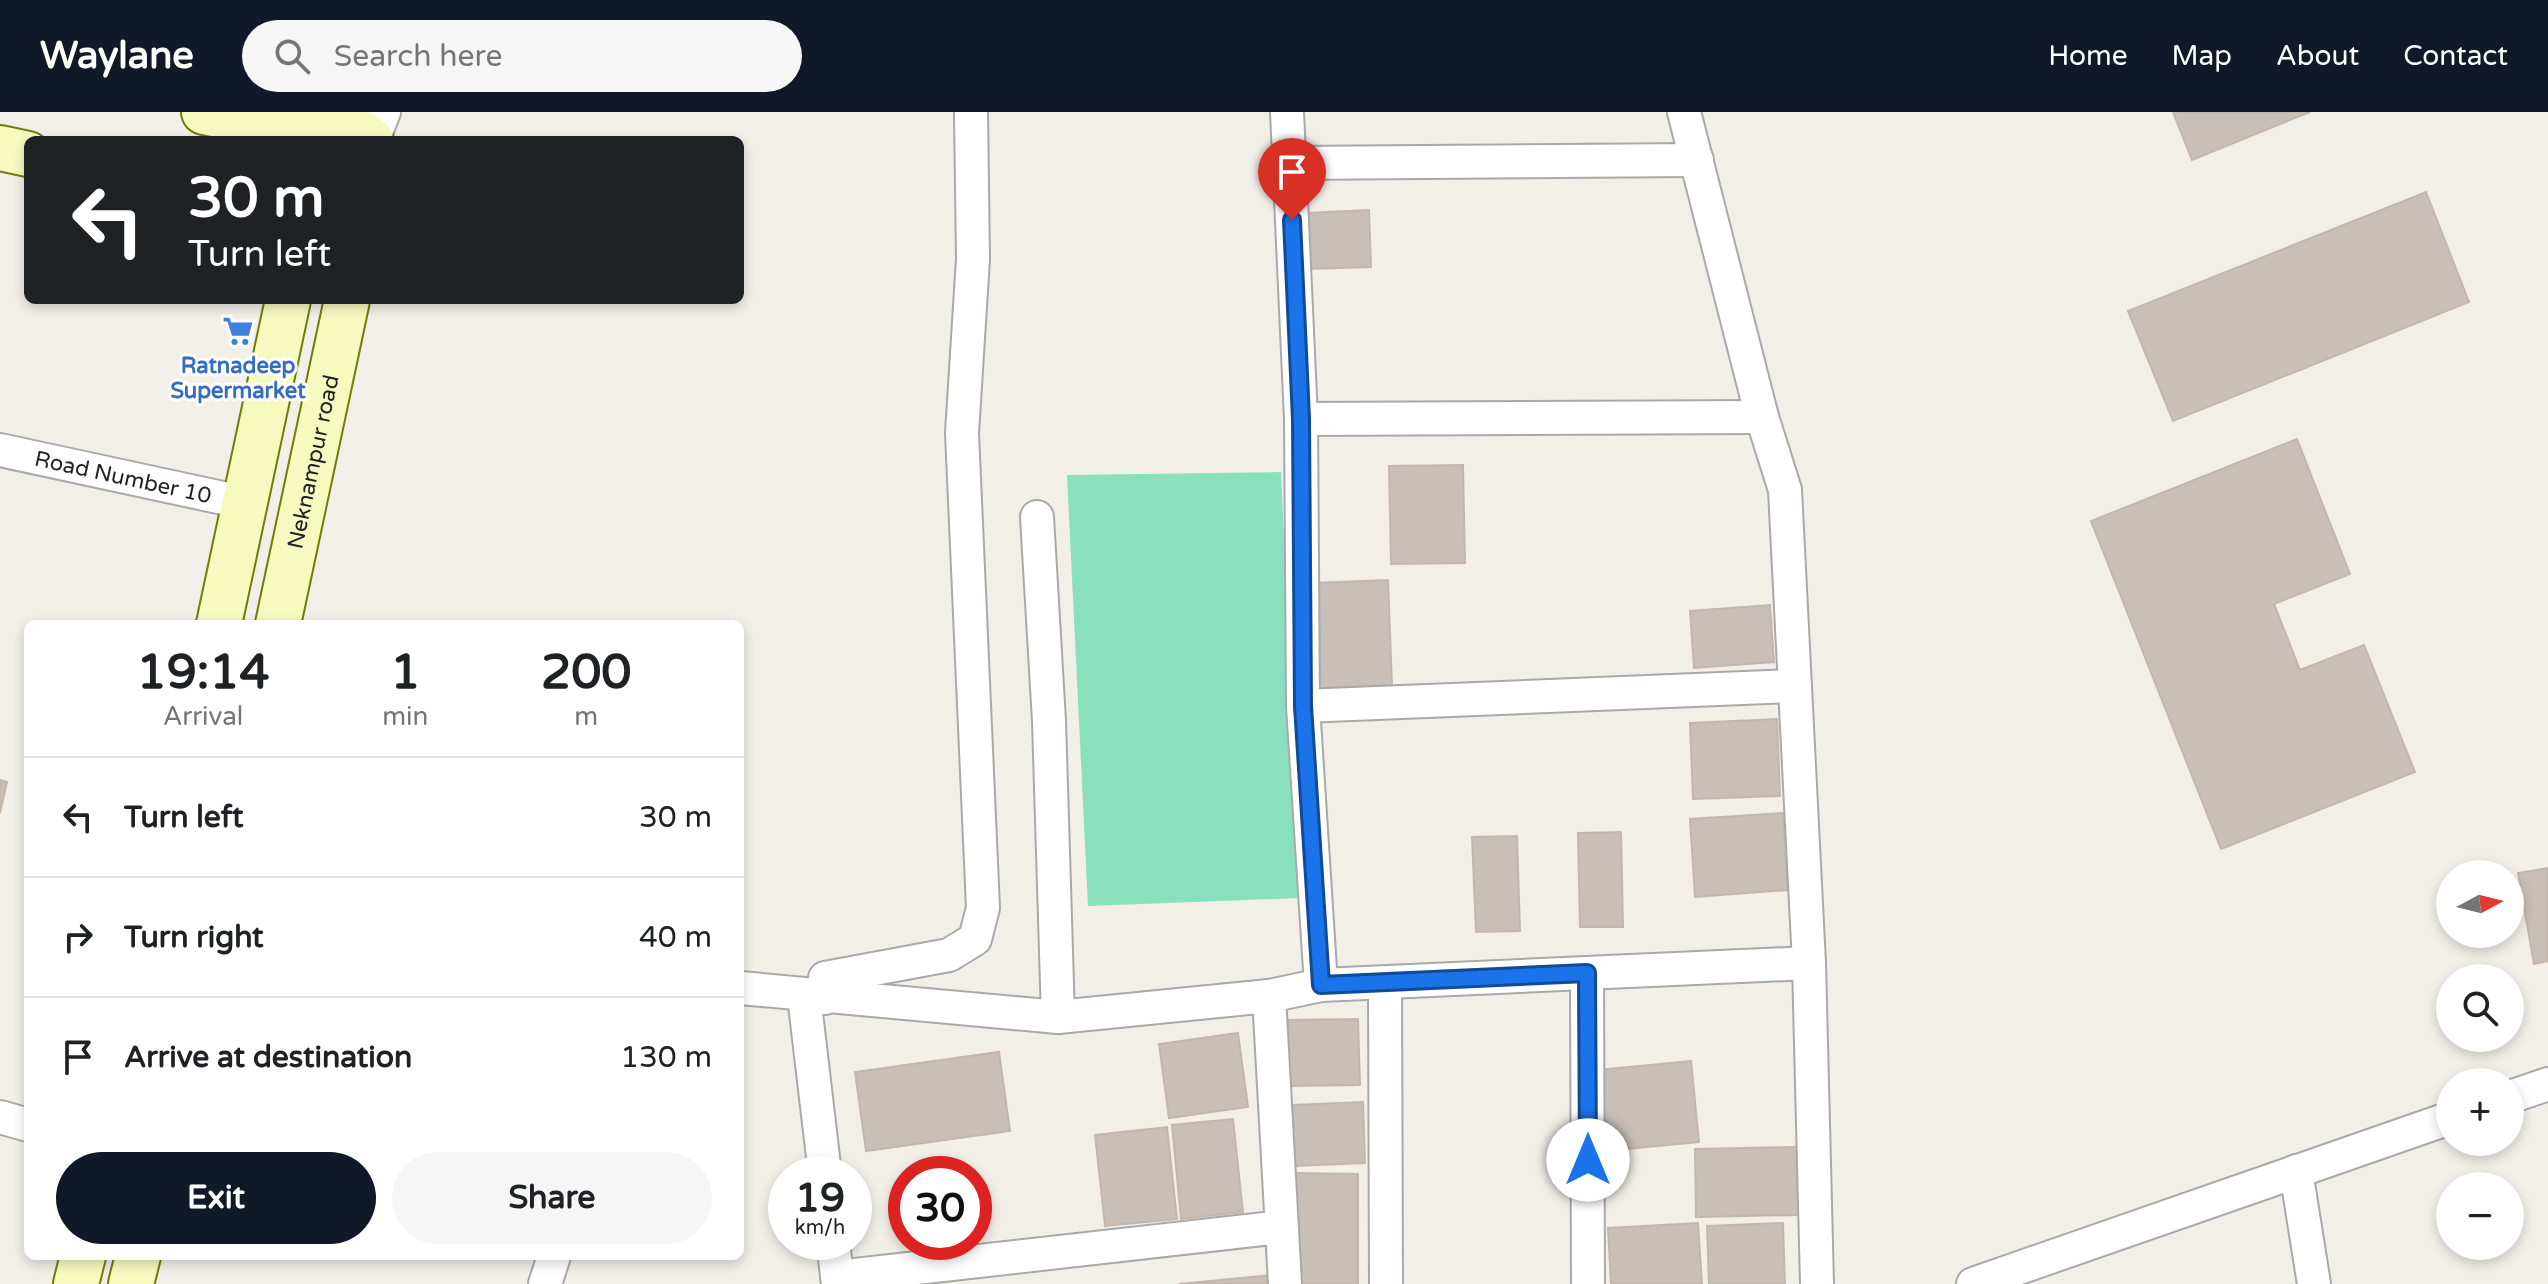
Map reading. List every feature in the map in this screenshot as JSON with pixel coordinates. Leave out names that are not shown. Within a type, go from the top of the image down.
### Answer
[{"type":"street","points":[[204,112],[293,136],[315,122],[336,121],[356,127],[367,136]]},
{"type":"street","points":[[374,136],[384,112]]},
{"type":"street","points":[[824,1156],[814,997],[825,978],[949,955],[975,939],[983,908],[962,433],[973,259],[971,112]]},
{"type":"street","points":[[1287,112],[1301,419],[1303,706],[1321,985]]},
{"type":"street","points":[[1684,112],[1762,417],[1785,490],[1809,963],[1817,1284]]},
{"type":"street","points":[[0,148],[24,153]]},
{"type":"street","points":[[1289,163],[1697,160]]},
{"type":"street","points":[[220,620],[287,304]]},
{"type":"street","name":"Neknampur road","points":[[279,620],[346,304]]},
{"type":"street","points":[[1301,419],[1762,417]]},
{"type":"street","name":"Road Number 10","points":[[0,450],[246,503]]},
{"type":"street","points":[[1037,517],[1049,721],[1058,1017]]},
{"type":"street","points":[[1303,706],[1795,686]]},
{"type":"street","points":[[744,988],[1058,1017],[1269,996],[1321,985],[1809,963]]},
{"type":"street","points":[[1587,973],[1588,1284]]},
{"type":"street","points":[[1385,983],[1386,1284]]},
{"type":"street","points":[[1269,996],[1285,1284]]},
{"type":"street","points":[[2524,1092],[2548,1084]]},
{"type":"street","points":[[0,1117],[24,1124]]},
{"type":"street","points":[[1973,1284],[2436,1123]]},
{"type":"street","points":[[2296,1171],[2314,1284]]},
{"type":"street","points":[[835,1260],[838,1280],[1281,1227]]},
{"type":"street","points":[[76,1284],[82,1260]]},
{"type":"street","points":[[131,1284],[137,1260]]},
{"type":"street","points":[[545,1284],[553,1260]]},
{"type":"green space","points":[[1281,472],[1300,898],[1088,906],[1067,475]]},
{"type":"building","points":[[2173,112],[2310,112],[2192,160]]},
{"type":"building","points":[[2426,192],[2469,302],[2173,421],[2128,311]]},
{"type":"building","points":[[1369,210],[1371,267],[1308,269],[1306,213]]},
{"type":"building","points":[[2297,439],[2350,574],[2274,604],[2300,670],[2364,645],[2415,772],[2221,849],[2091,521]]},
{"type":"building","points":[[1463,465],[1465,563],[1391,564],[1389,466]]},
{"type":"building","points":[[1388,580],[1392,685],[1318,688],[1313,583]]},
{"type":"building","points":[[1770,605],[1774,662],[1694,668],[1690,611]]},
{"type":"building","points":[[1777,719],[1780,796],[1693,799],[1690,723]]},
{"type":"building","points":[[0,780],[7,782],[0,813]]},
{"type":"building","points":[[1783,813],[1788,890],[1695,897],[1690,819]]},
{"type":"building","points":[[1621,832],[1623,927],[1580,927],[1578,833]]},
{"type":"building","points":[[1517,836],[1520,931],[1476,932],[1472,837]]},
{"type":"building","points":[[2548,868],[2548,961],[2534,964],[2524,907],[2524,872]]},
{"type":"building","points":[[1358,1019],[1360,1085],[1288,1086],[1288,1020]]},
{"type":"building","points":[[1238,1033],[1248,1107],[1169,1118],[1159,1044]]},
{"type":"building","points":[[999,1052],[1010,1131],[866,1151],[855,1072]]},
{"type":"building","points":[[1691,1061],[1699,1142],[1606,1151],[1598,1070]]},
{"type":"building","points":[[1363,1102],[1365,1163],[1294,1166],[1292,1105]]},
{"type":"building","points":[[1233,1119],[1243,1212],[1181,1219],[1172,1125]]},
{"type":"building","points":[[1167,1127],[1177,1219],[1105,1226],[1095,1135]]},
{"type":"building","points":[[1797,1147],[1798,1215],[1696,1217],[1695,1149]]},
{"type":"building","points":[[1295,1173],[1358,1174],[1358,1284],[1294,1284]]},
{"type":"building","points":[[1698,1223],[1702,1284],[1611,1284],[1608,1228]]},
{"type":"building","points":[[1783,1223],[1785,1284],[1709,1284],[1707,1226]]},
{"type":"building","points":[[1272,1275],[1272,1284],[1179,1284]]},
{"type":"place","name":"Ratnadeep Supermarket","points":[[238,331]]},
{"type":"route","points":[[1292,220],[1301,419],[1303,706],[1321,985],[1587,973],[1588,1160]]}]
